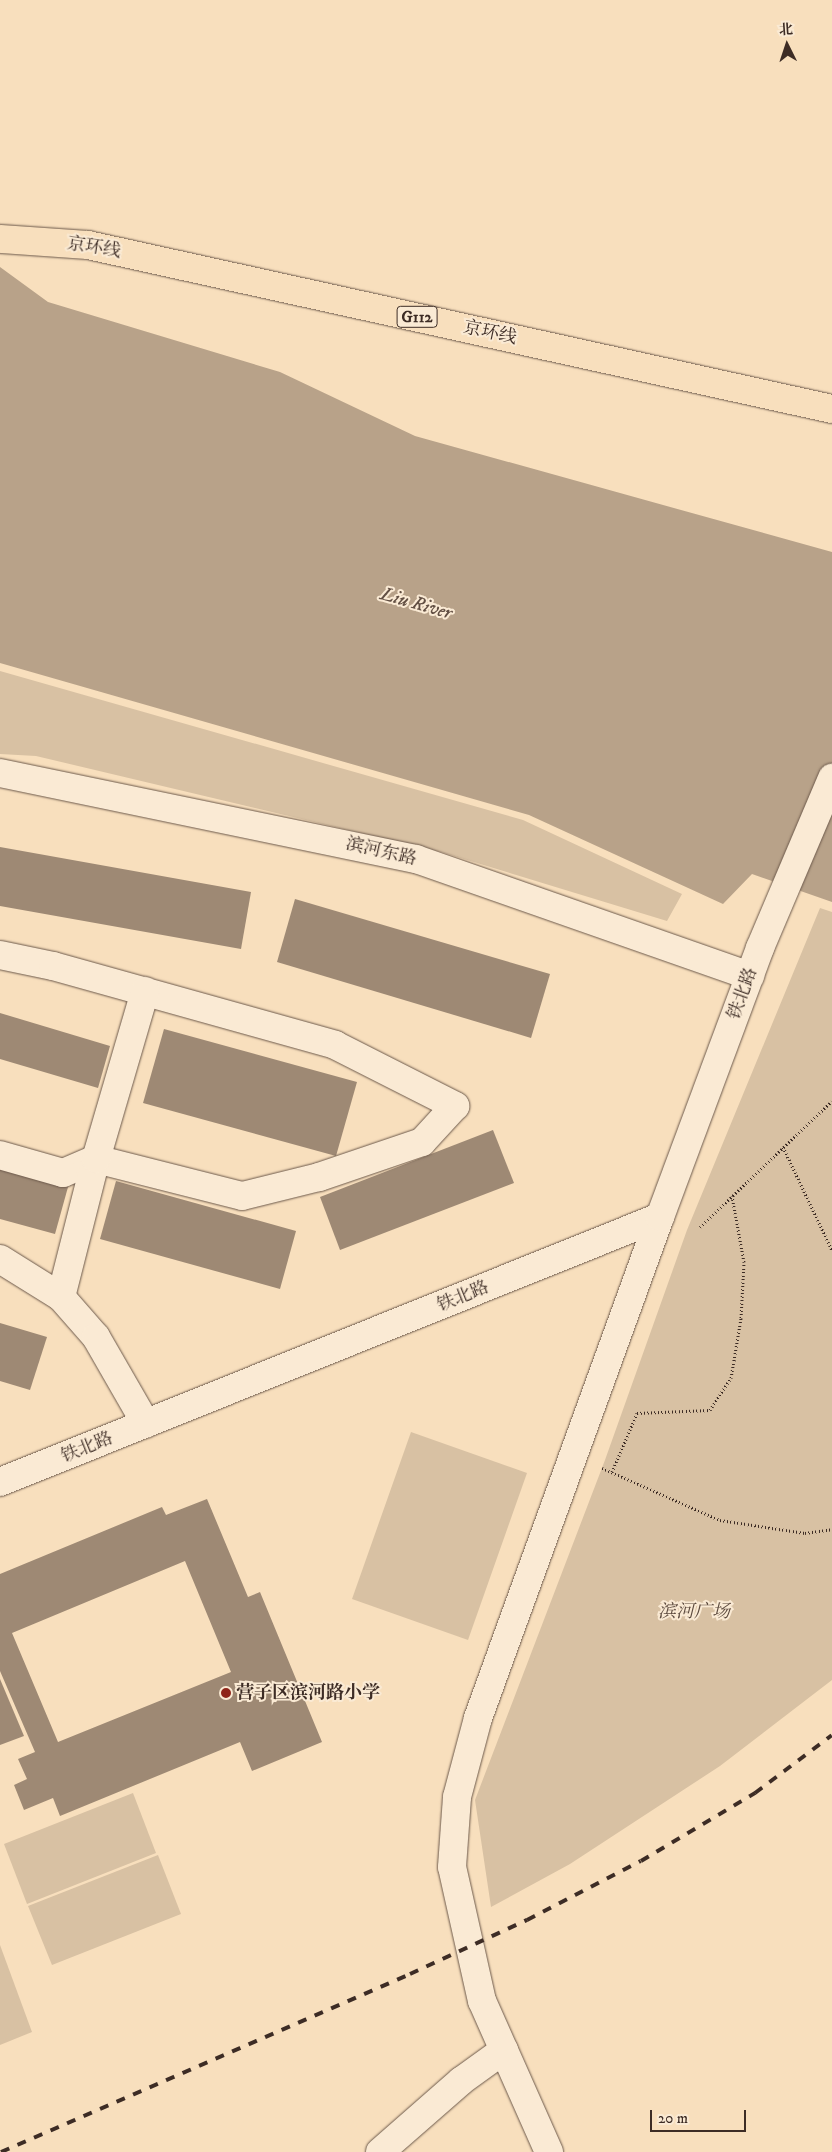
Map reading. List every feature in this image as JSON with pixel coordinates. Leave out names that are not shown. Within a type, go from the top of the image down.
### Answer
[{"type":"highway","name":"京环线","points":[[0,239],[88,245],[832,409]]},
{"type":"street","name":"滨河东路","points":[[0,773],[416,859],[750,976]]},
{"type":"street","name":"铁北路","points":[[0,1482],[660,1217],[760,948],[832,778]]},
{"type":"street","points":[[0,956],[53,966],[335,1045],[455,1106],[422,1142],[319,1177],[242,1196],[96,1159],[63,1173],[0,1155]]},
{"type":"street","points":[[61,1297],[96,1159],[145,991]]},
{"type":"street","points":[[550,2152],[482,2001],[452,1867],[457,1797],[478,1718],[660,1217]]},
{"type":"street","points":[[0,1259],[61,1297],[96,1337],[146,1424]]},
{"type":"street","points":[[380,2152],[461,2081],[504,2050]]},
{"type":"path","points":[[700,1227],[832,1101]]},
{"type":"path","points":[[783,1147],[832,1250]]},
{"type":"path","points":[[612,1472],[637,1413],[710,1410],[731,1378],[741,1318],[744,1262],[732,1196]]},
{"type":"path","points":[[573,1456],[720,1520],[805,1533],[832,1529]]},
{"type":"green space","points":[[0,671],[523,820],[682,894],[667,921],[441,852],[36,756],[0,754]]},
{"type":"green space","name":"滨河广场","points":[[820,908],[832,912],[832,1680],[720,1766],[570,1864],[491,1907],[475,1800],[605,1460],[687,1230]]},
{"type":"green space","points":[[411,1432],[527,1473],[468,1640],[352,1599]]},
{"type":"green space","points":[[133,1793],[156,1853],[27,1904],[4,1844]]},
{"type":"green space","points":[[158,1855],[181,1914],[52,1965],[28,1906]]},
{"type":"green space","points":[[0,1945],[32,2032],[0,2045]]},
{"type":"water","name":"Liu River","points":[[0,267],[48,302],[280,372],[415,436],[832,552],[832,902],[752,874],[723,904],[529,815],[0,663]]},
{"type":"building","points":[[0,847],[251,892],[241,949],[0,906]]},
{"type":"building","points":[[295,899],[550,974],[531,1038],[277,962]]},
{"type":"building","points":[[0,1013],[110,1046],[98,1088],[0,1059]]},
{"type":"building","points":[[164,1029],[357,1082],[336,1156],[143,1103]]},
{"type":"building","points":[[493,1130],[514,1183],[340,1250],[320,1197]]},
{"type":"building","points":[[0,1168],[68,1187],[55,1234],[0,1219]]},
{"type":"building","points":[[116,1181],[296,1231],[280,1289],[100,1239]]},
{"type":"building","points":[[0,1323],[47,1337],[30,1390],[0,1381]]},
{"type":"building","points":[[207,1499],[248,1597],[260,1592],[322,1742],[252,1771],[240,1742],[60,1816],[53,1798],[24,1810],[14,1785],[27,1779],[18,1759],[35,1752],[0,1671],[0,1574],[162,1507],[166,1515]],"holes":[[[185,1561],[231,1672],[58,1742],[12,1633]]]},
{"type":"building","points":[[0,1679],[24,1736],[0,1745]]},
{"type":"railway","points":[[1,2152],[410,1974],[527,1920],[641,1861],[755,1793],[832,1735]]},
{"type":"place","name":"营子区滨河路小学","points":[[226,1693]]}]
